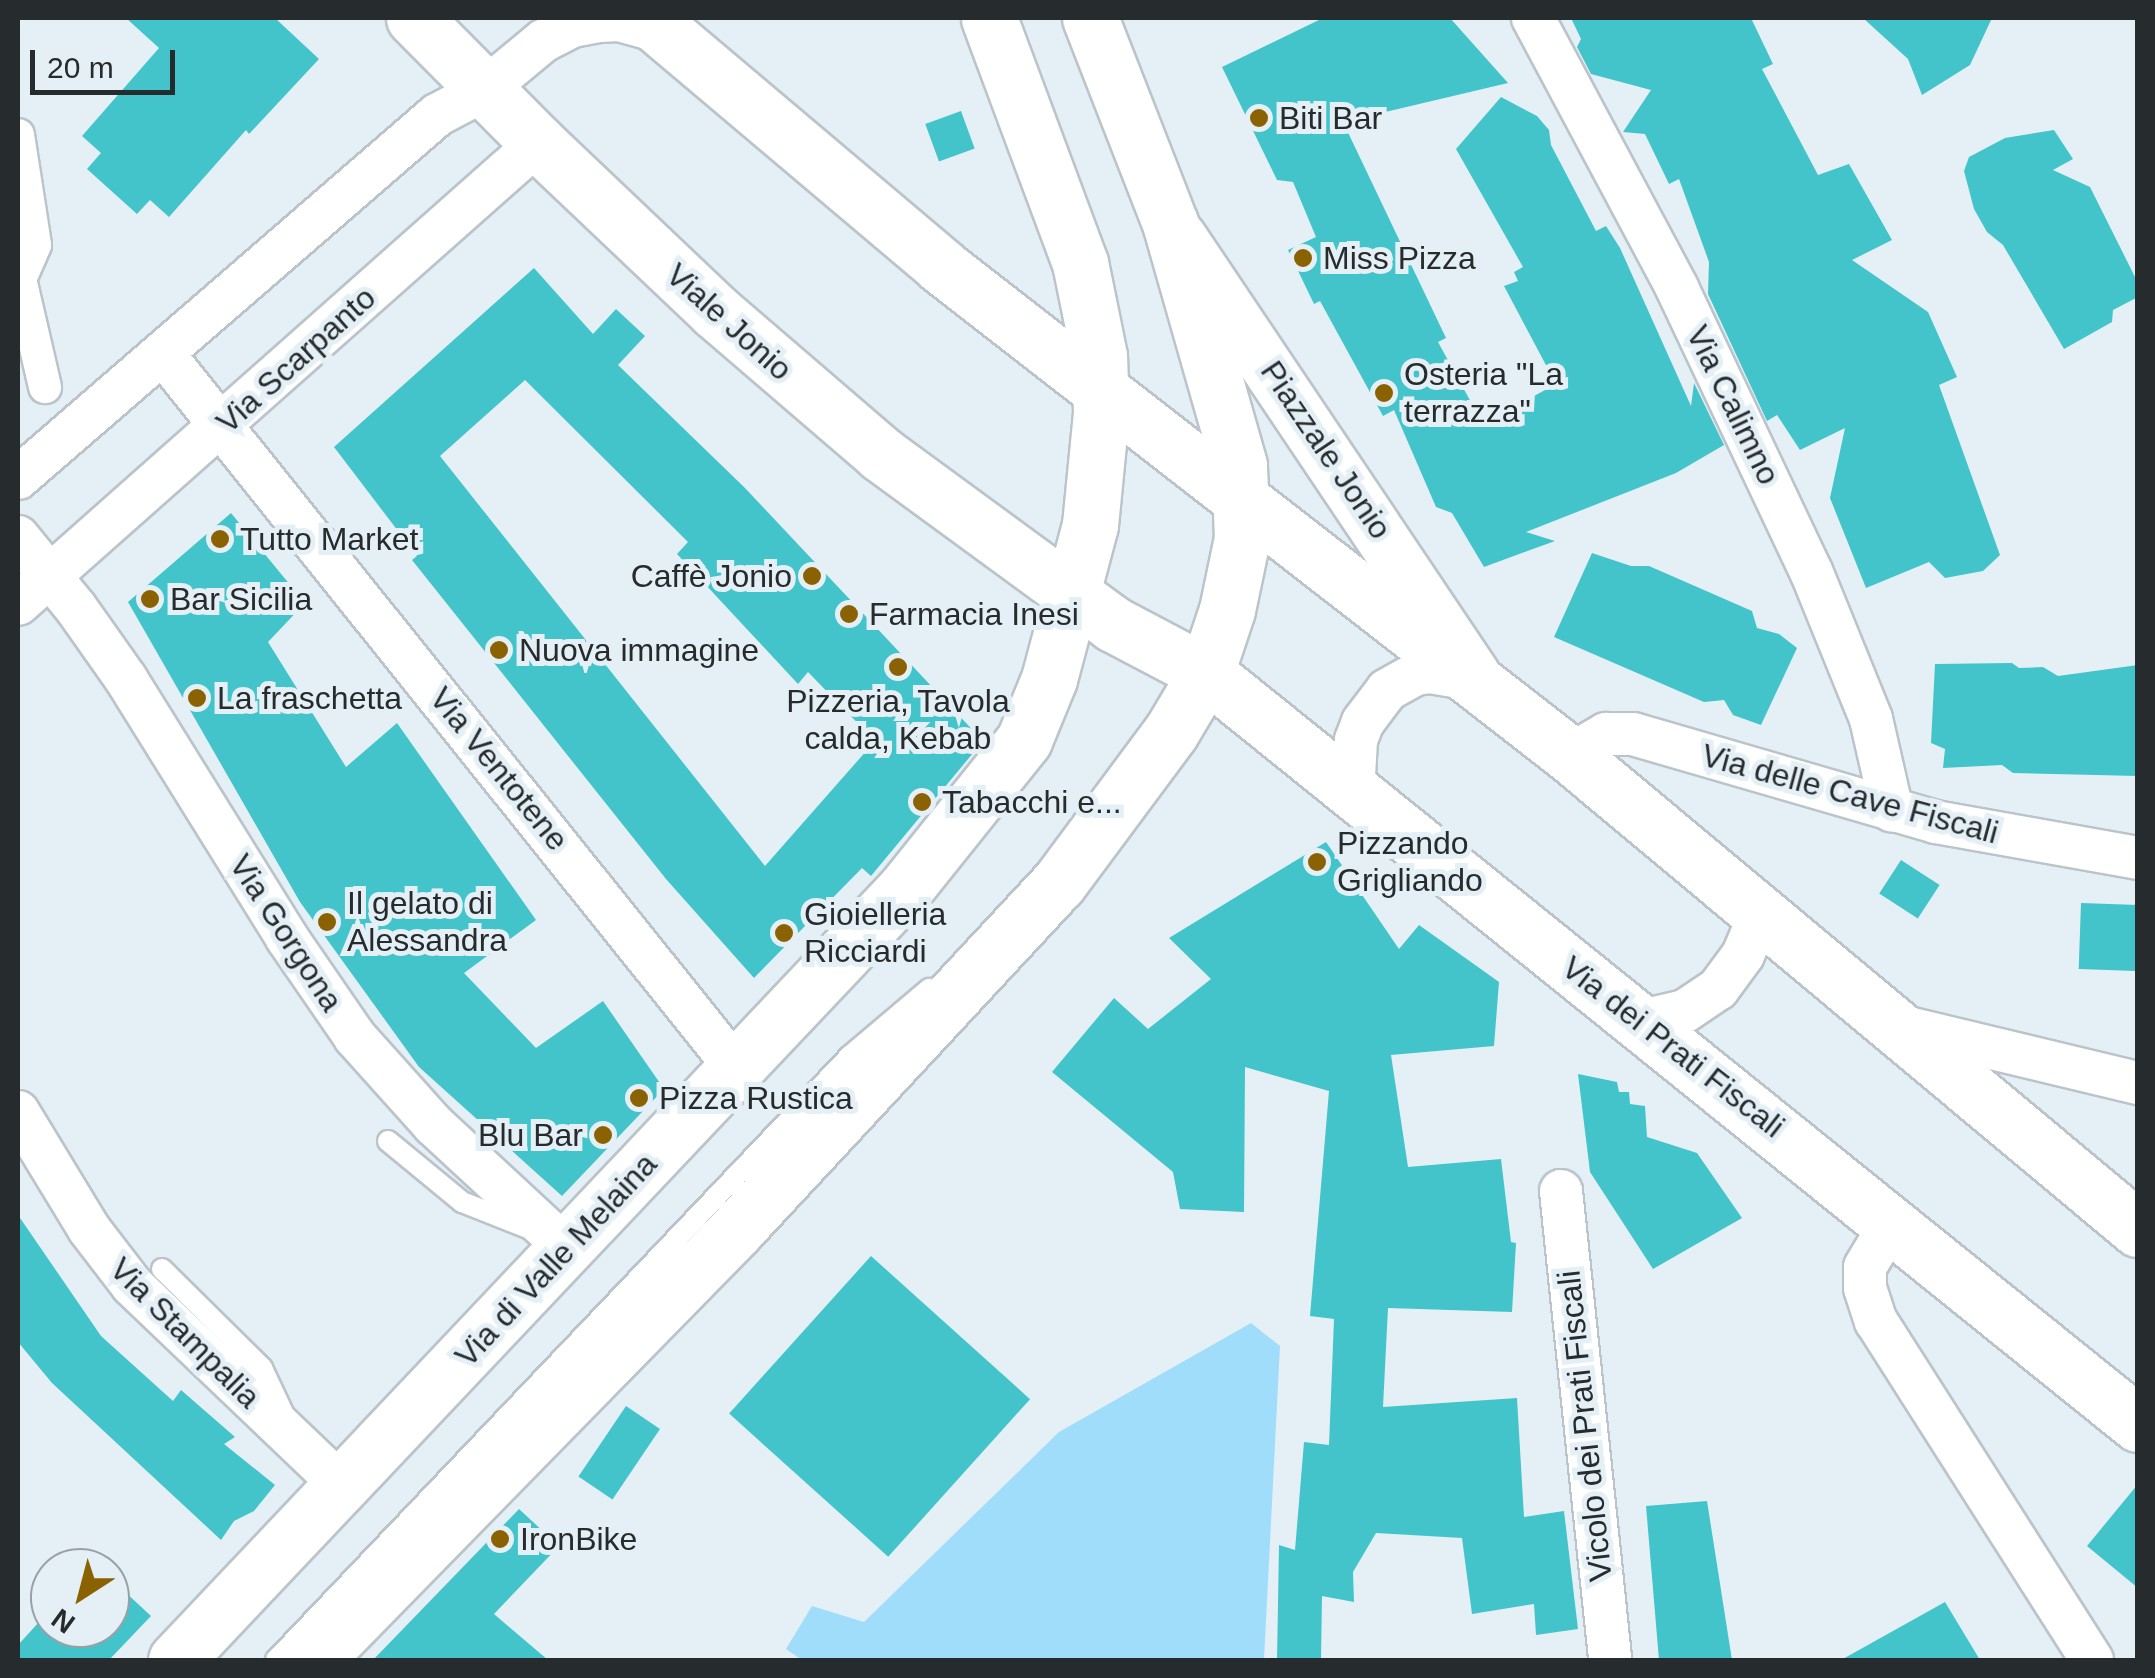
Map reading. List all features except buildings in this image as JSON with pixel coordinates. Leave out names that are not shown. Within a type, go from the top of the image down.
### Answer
[{"type":"main road","name":"Viale Jonio","points":[[419,18],[538,143],[818,404],[1072,596]]},
{"type":"main road","points":[[315,1660],[749,1216],[1027,918],[1091,845],[1180,720],[1206,673],[1134,637],[1072,596],[1090,526],[1100,386],[1095,326],[1080,263],[989,18]]},
{"type":"main road","name":"Piazzale Jonio","points":[[1090,18],[1170,223],[1235,439],[1243,497],[1238,558],[1206,673]]},
{"type":"main road","points":[[657,25],[942,266],[1478,680],[2138,1229]]},
{"type":"main road","name":"Via di Valle Melaina","points":[[176,1660],[342,1486],[561,1242],[736,1068],[904,890],[1014,755],[1042,700],[1072,596]]},
{"type":"main road","name":"Via dei Prati Fiscali","points":[[1206,673],[2138,1424]]},
{"type":"street","name":"Via Calimno","points":[[1533,18],[1677,288],[1811,571],[1871,719],[1892,810]]},
{"type":"street","points":[[18,478],[437,116],[484,90],[543,41],[572,26],[618,20],[657,25]]},
{"type":"street","points":[[18,135],[34,245],[19,284],[45,387]]},
{"type":"street","name":"Via Scarpanto","points":[[18,604],[538,143]]},
{"type":"street","name":"Piazzale Jonio","points":[[1170,223],[1478,680]]},
{"type":"street","name":"Via Ventotene","points":[[164,355],[736,1068]]},
{"type":"street","points":[[18,537],[52,576]]},
{"type":"street","name":"Via Gorgona","points":[[52,576],[126,679],[287,938],[355,1038],[434,1125],[561,1242]]},
{"type":"street","points":[[1354,794],[1356,740],[1362,722],[1386,690],[1416,674],[1430,672],[1478,680]]},
{"type":"street","name":"Via delle Cave Fiscali","points":[[1570,755],[1606,734],[1633,734],[1892,810],[1997,835],[2138,858]]},
{"type":"street","points":[[1642,1021],[1685,1011],[1718,989],[1744,954],[1761,912]]},
{"type":"street","points":[[1894,1024],[2138,1083]]},
{"type":"street","name":"Via Stampalia","points":[[18,1112],[88,1229],[132,1285],[342,1486]]},
{"type":"street","name":"Vicolo dei Prati Fiscali","points":[[1561,1192],[1610,1660]]},
{"type":"street","points":[[1892,1222],[1865,1267],[1865,1288],[1884,1336],[2092,1660]]},
{"type":"lane","points":[[276,1660],[850,1056],[895,1014],[1027,918]]},
{"type":"lane","points":[[388,1140],[462,1202],[492,1218],[561,1242]]},
{"type":"lane","points":[[162,1269],[262,1368],[281,1401],[293,1441]]},
{"type":"shaded area","points":[[1251,1323],[1280,1346],[1264,1660],[802,1660],[786,1649],[812,1606],[864,1622],[1059,1432]]},
{"type":"place","name":"Biti Bar","points":[[1259,118]]},
{"type":"place","name":"Miss Pizza","points":[[1303,258]]},
{"type":"place","name":"Osteria \"La terrazza\"","points":[[1384,393]]},
{"type":"place","name":"Tutto Market","points":[[220,539]]},
{"type":"place","name":"Caffè Jonio","points":[[812,576]]},
{"type":"place","name":"Bar Sicilia","points":[[150,599]]},
{"type":"place","name":"Farmacia Inesi","points":[[849,614]]},
{"type":"place","name":"Nuova immagine","points":[[499,650]]},
{"type":"place","name":"Pizzeria, Tavola calda, Kebab","points":[[898,667]]},
{"type":"place","name":"La fraschetta","points":[[197,698]]},
{"type":"place","name":"Tabacchi e...","points":[[922,802]]},
{"type":"place","name":"Pizzando Grigliando","points":[[1317,862]]},
{"type":"place","name":"Il gelato di Alessandra","points":[[327,922]]},
{"type":"place","name":"Gioielleria Ricciardi","points":[[784,933]]},
{"type":"place","name":"Pizza Rustica","points":[[639,1098]]},
{"type":"place","name":"Blu Bar","points":[[603,1135]]},
{"type":"place","name":"IronBike","points":[[500,1539]]}]
